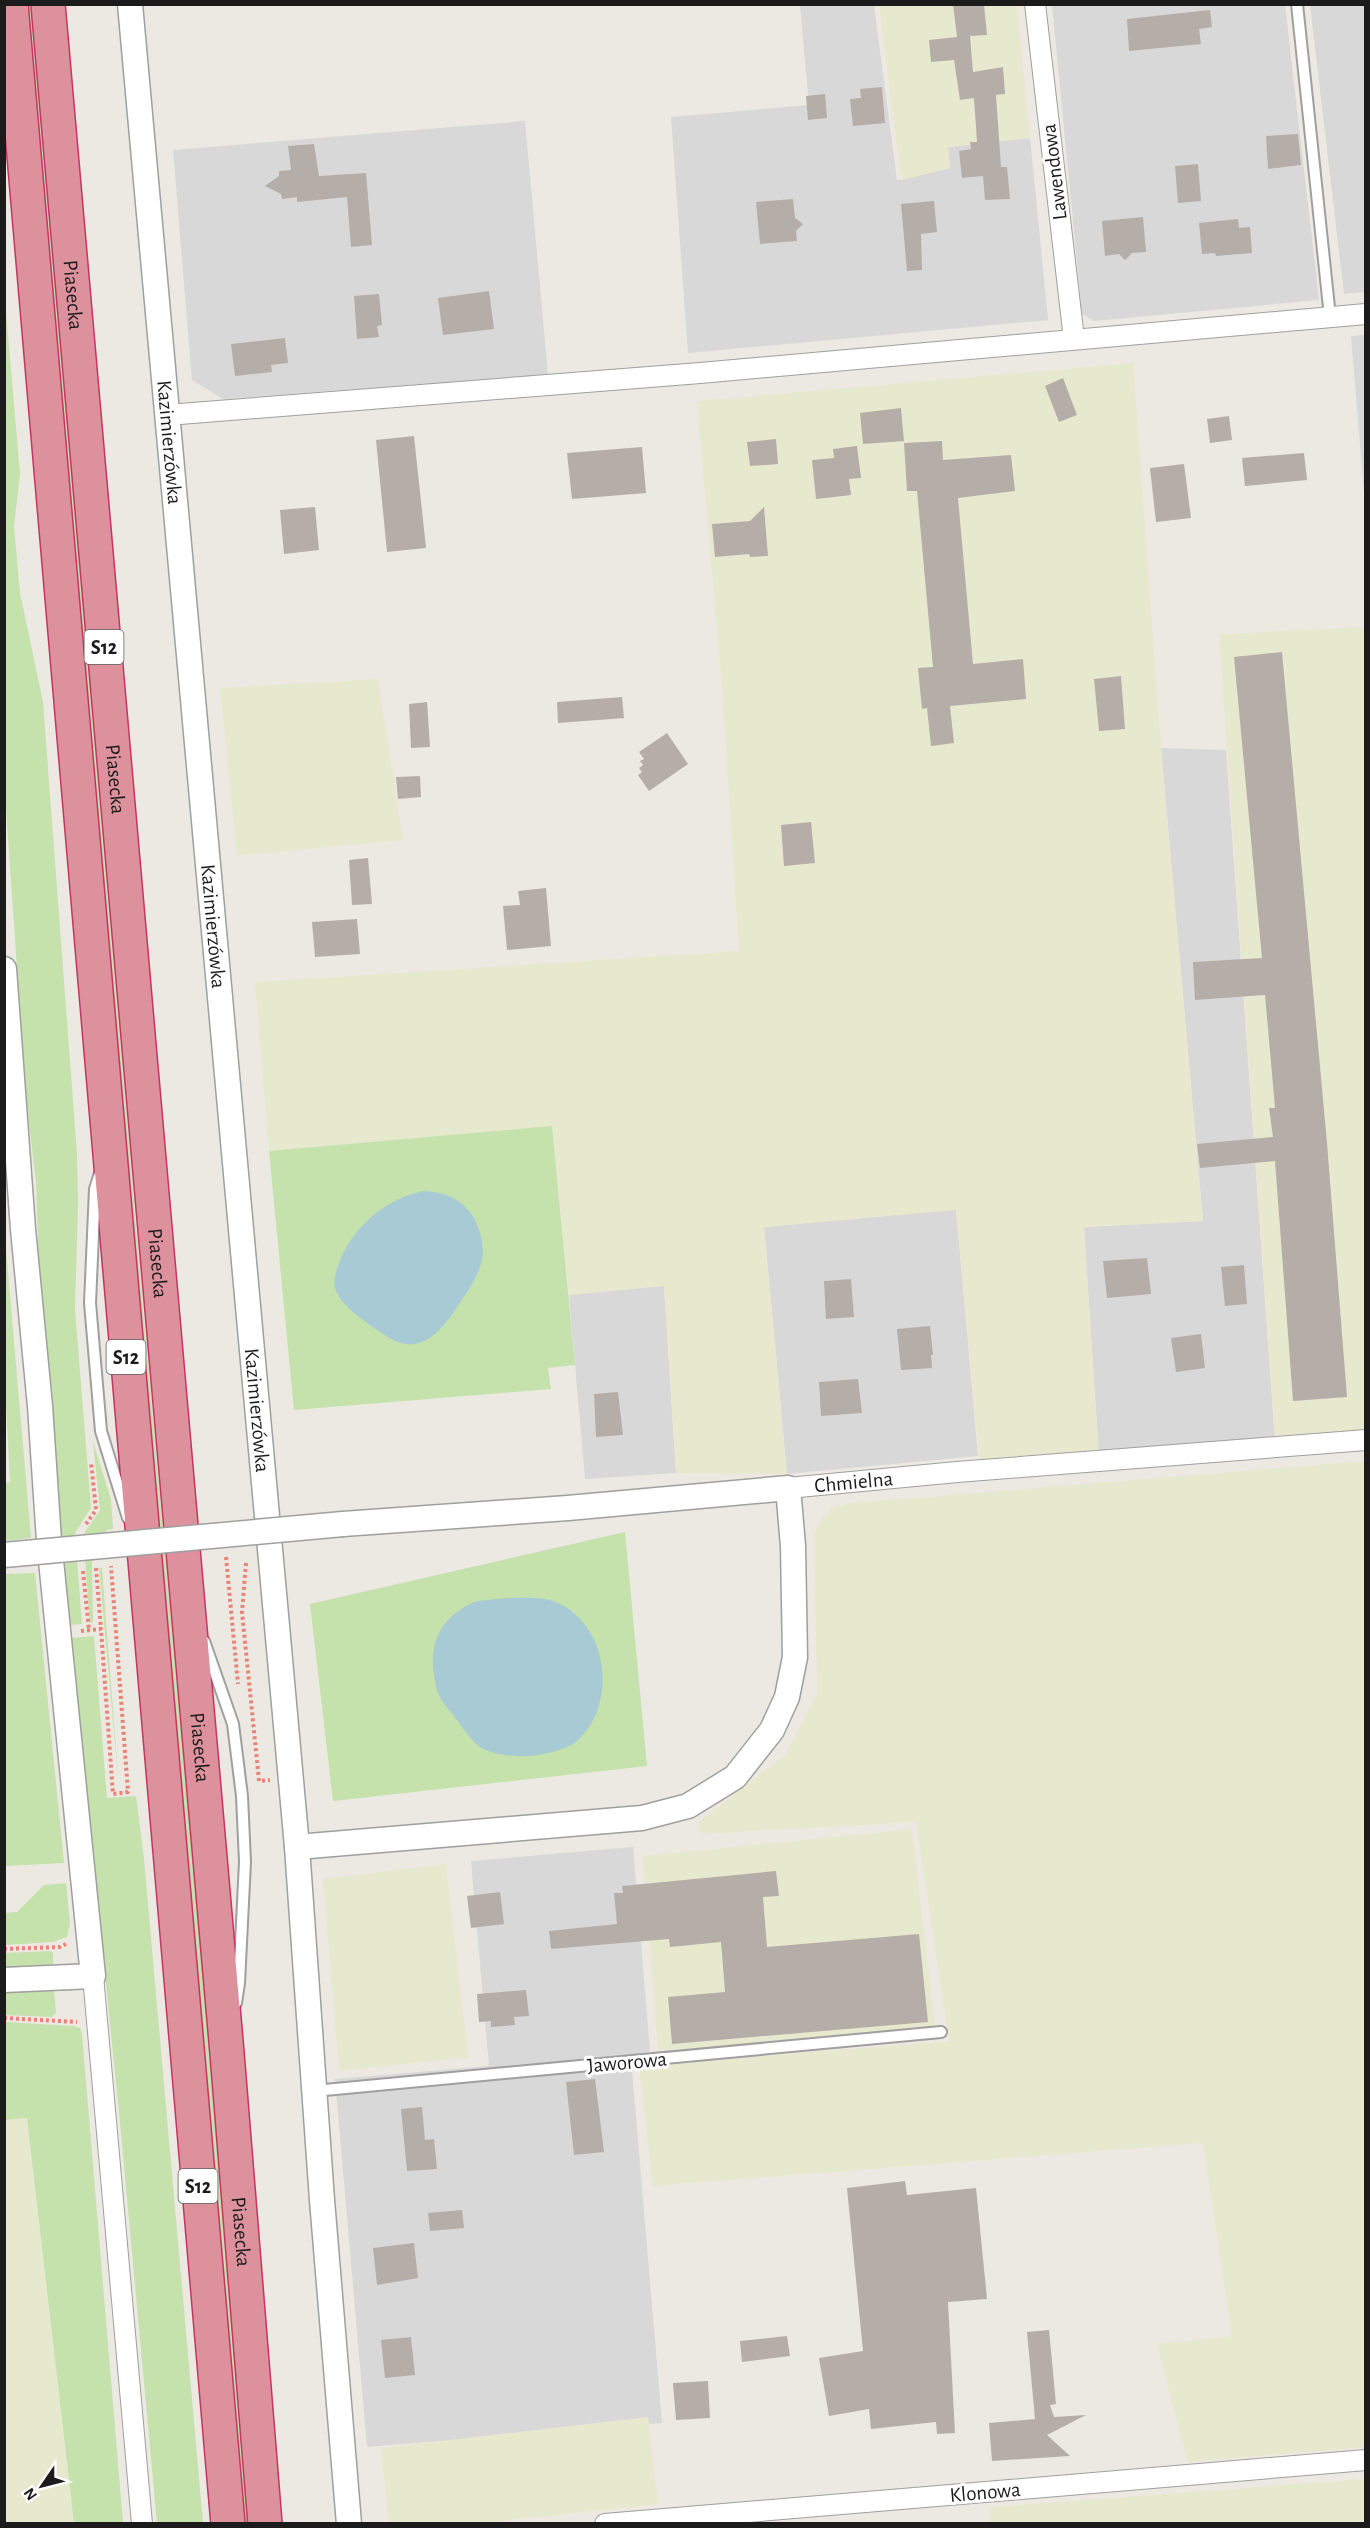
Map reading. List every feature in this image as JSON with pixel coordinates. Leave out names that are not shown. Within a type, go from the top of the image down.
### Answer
[{"type":"highway","name":"Piasecka","points":[[11,4],[144,1570],[228,2523]]},
{"type":"highway","name":"Piasecka","points":[[48,4],[227,2053],[265,2523]]},
{"type":"street","name":"Kazimierzówka","points":[[130,4],[297,1847],[349,2523]]},
{"type":"street","name":"Lawendowa","points":[[1035,4],[1074,339]]},
{"type":"street","points":[[167,415],[700,374],[1365,314]]},
{"type":"street","points":[[4,969],[49,1540],[93,1976],[142,2523]]},
{"type":"street","name":"Chmielna","points":[[4,1556],[343,1524],[568,1508],[957,1472],[1365,1440]]},
{"type":"street","points":[[297,1847],[642,1818],[688,1806],[735,1777],[772,1730],[787,1697],[795,1657],[793,1546],[788,1488]]},
{"type":"street","points":[[4,1980],[93,1976]]},
{"type":"street","name":"Klonowa","points":[[605,2523],[1365,2460]]},
{"type":"lane","points":[[1297,4],[1330,316]]},
{"type":"lane","name":"Jaworowa","points":[[314,2091],[941,2032]]},
{"type":"path","points":[[225,1546],[232,1612],[242,1612]]},
{"type":"path","points":[[246,1560],[242,1612],[259,1781]]},
{"type":"path","points":[[96,1564],[113,1794],[128,1792],[111,1563]]},
{"type":"path","points":[[83,1566],[88,1630],[101,1629]]},
{"type":"path","points":[[4,1949],[60,1947],[72,1937]]},
{"type":"path","points":[[4,2018],[82,2024]]},
{"type":"shaded area","points":[[800,5],[874,5],[897,180],[950,168],[948,147],[1030,138],[1048,320],[688,353],[671,117],[809,105]]},
{"type":"shaded area","points":[[1052,5],[1285,5],[1319,300],[1094,321],[1082,314]]},
{"type":"shaded area","points":[[1310,5],[1365,5],[1365,292],[1344,294]]},
{"type":"shaded area","points":[[525,121],[548,375],[223,399],[192,380],[173,150]]},
{"type":"shaded area","points":[[1366,335],[1365,505],[1351,336]]},
{"type":"shaded area","points":[[1161,748],[1226,750],[1275,1442],[1099,1458],[1084,1227],[1203,1221]]},
{"type":"shaded area","points":[[956,1209],[978,1456],[787,1474],[764,1227]]},
{"type":"shaded area","points":[[664,1285],[676,1473],[585,1479],[569,1295]]},
{"type":"shaded area","points":[[633,1847],[650,2051],[631,2058],[662,2423],[367,2447],[335,2079],[489,2066],[471,1861]]},
{"type":"green space","points":[[24,5],[31,5],[146,1341],[252,2523],[245,2523]]},
{"type":"green space","points":[[879,5],[1017,5],[1030,138],[948,147],[950,168],[901,180]]},
{"type":"green space","points":[[4,288],[20,474],[14,526],[20,593],[43,702],[77,1154],[75,1310],[91,1508],[75,1533],[82,1624],[69,1625],[40,1295],[36,1182],[26,1098],[5,794]]},
{"type":"green space","points":[[1133,363],[1161,748],[1203,1221],[1084,1227],[1099,1458],[980,1467],[956,1210],[764,1227],[787,1474],[676,1473],[664,1286],[569,1295],[552,1127],[269,1151],[255,982],[739,951],[722,687],[697,401]]},
{"type":"green space","points":[[1365,627],[1365,1437],[1275,1442],[1219,634]]},
{"type":"green space","points":[[378,679],[403,840],[237,856],[220,688]]},
{"type":"green space","points":[[552,1126],[575,1365],[548,1368],[551,1389],[294,1410],[269,1151]]},
{"type":"green space","points":[[6,1249],[31,1538],[5,1541],[5,1483],[10,1482],[4,1365]]},
{"type":"green space","points":[[93,1442],[111,1499],[113,1529],[107,1530],[92,1562],[93,1623],[90,1623],[83,1535],[100,1510]]},
{"type":"green space","points":[[1365,1461],[1365,2447],[1187,2462],[1157,2344],[1232,2336],[1203,2143],[653,2186],[639,2066],[949,2041],[916,1822],[703,1834],[696,1824],[786,1754],[817,1693],[814,1535],[821,1519],[833,1507],[852,1503]]},
{"type":"green space","points":[[625,1532],[647,1766],[333,1801],[310,1604]]},
{"type":"green space","points":[[99,1568],[102,1568],[119,1787]]},
{"type":"green space","points":[[35,1573],[64,1863],[5,1866],[5,1574]]},
{"type":"green space","points":[[94,1636],[107,1798],[136,1796],[144,1859],[203,2523],[157,2523],[120,2122],[71,1638]]},
{"type":"green space","points":[[912,1829],[935,2028],[658,2051],[643,1856]]},
{"type":"green space","points":[[446,1864],[468,2057],[339,2071],[323,1879]]},
{"type":"green space","points":[[66,1883],[70,1924],[67,1937],[53,1942],[5,1945],[5,1913],[17,1912],[44,1885]]},
{"type":"green space","points":[[50,1951],[53,1953],[53,1964],[5,1969],[5,1953]]},
{"type":"green space","points":[[54,1990],[56,2013],[52,2017],[5,2015],[4,1991]]},
{"type":"green space","points":[[5,2022],[73,2026],[80,2028],[82,2034],[123,2523],[74,2523],[27,2118],[5,2120]]},
{"type":"green space","points":[[27,2118],[74,2523],[5,2524],[5,2120]]},
{"type":"green space","points":[[648,2417],[658,2504],[483,2523],[389,2523],[381,2448]]},
{"type":"green space","points":[[1365,2479],[1365,2523],[991,2524],[988,2507]]},
{"type":"water","points":[[423,1191],[452,1197],[466,1208],[472,1215],[480,1233],[483,1257],[473,1283],[435,1334],[416,1344],[405,1344],[380,1332],[347,1307],[335,1288],[335,1279],[338,1266],[351,1239],[371,1217],[396,1201]]},
{"type":"water","points":[[506,1598],[537,1598],[556,1602],[574,1613],[587,1628],[597,1646],[602,1666],[602,1687],[598,1707],[590,1725],[577,1741],[560,1750],[524,1756],[504,1755],[485,1750],[467,1734],[438,1693],[433,1653],[444,1625],[460,1610],[474,1602]]},
{"type":"building","points":[[953,4],[984,4],[987,35],[970,36],[973,72],[1003,67],[1005,94],[996,95],[1001,167],[1007,167],[1010,199],[985,200],[983,176],[962,178],[959,151],[971,149],[970,142],[977,142],[974,98],[960,100],[954,60],[931,62],[929,40],[957,37]]},
{"type":"building","points":[[1210,10],[1212,27],[1199,29],[1201,44],[1129,51],[1127,19]]},
{"type":"building","points":[[882,87],[885,123],[853,126],[850,99],[861,98],[860,89]]},
{"type":"building","points":[[825,94],[827,118],[808,120],[806,96]]},
{"type":"building","points":[[1298,134],[1301,165],[1268,169],[1266,136]]},
{"type":"building","points":[[314,144],[319,176],[366,173],[372,245],[351,247],[347,197],[297,202],[297,197],[282,199],[281,194],[265,186],[279,176],[279,171],[291,170],[288,146]]},
{"type":"building","points":[[1198,164],[1201,201],[1178,203],[1175,166]]},
{"type":"building","points":[[793,199],[795,218],[803,224],[796,231],[797,241],[760,244],[756,202]]},
{"type":"building","points":[[934,201],[937,232],[921,234],[922,270],[907,271],[901,204]]},
{"type":"building","points":[[1143,217],[1146,252],[1132,253],[1125,260],[1119,254],[1105,256],[1102,221]]},
{"type":"building","points":[[1238,219],[1239,228],[1250,227],[1252,253],[1216,256],[1215,253],[1202,254],[1199,223]]},
{"type":"building","points":[[489,291],[494,329],[443,335],[438,298]]},
{"type":"building","points":[[379,294],[382,325],[377,326],[379,337],[357,339],[354,296]]},
{"type":"building","points":[[285,338],[288,363],[271,365],[272,372],[235,376],[231,344]]},
{"type":"building","points":[[1063,378],[1077,415],[1059,422],[1045,386]]},
{"type":"building","points":[[901,408],[904,441],[863,444],[860,413]]},
{"type":"building","points":[[1229,416],[1232,440],[1210,443],[1207,419]]},
{"type":"building","points":[[414,436],[426,548],[387,552],[376,440]]},
{"type":"building","points":[[776,439],[778,464],[750,466],[747,442]]},
{"type":"building","points":[[942,441],[943,460],[1011,455],[1015,491],[958,498],[973,664],[1023,659],[1026,699],[950,706],[954,743],[931,746],[927,708],[922,709],[918,668],[933,667],[917,491],[907,491],[904,443]]},
{"type":"building","points":[[857,446],[861,478],[849,479],[851,495],[816,499],[812,460],[834,458],[833,449]]},
{"type":"building","points":[[642,447],[646,493],[572,499],[567,453]]},
{"type":"building","points":[[1304,453],[1307,480],[1245,486],[1242,458]]},
{"type":"building","points":[[1184,464],[1191,518],[1156,522],[1150,468]]},
{"type":"building","points":[[315,507],[319,550],[284,554],[280,510]]},
{"type":"building","points":[[764,507],[768,556],[750,557],[749,554],[715,557],[712,524],[750,521]]},
{"type":"building","points":[[1282,652],[1327,1143],[1347,1397],[1293,1401],[1275,1161],[1200,1168],[1197,1144],[1273,1137],[1269,1108],[1275,1108],[1265,995],[1195,1000],[1193,962],[1262,958],[1234,657]]},
{"type":"building","points":[[1121,676],[1125,729],[1099,731],[1094,679]]},
{"type":"building","points":[[622,697],[624,718],[558,723],[557,702]]},
{"type":"building","points":[[427,702],[430,747],[411,748],[409,704]]},
{"type":"building","points":[[667,733],[688,764],[649,791],[638,775],[642,772],[639,768],[643,765],[640,761],[644,759],[639,752]]},
{"type":"building","points":[[420,776],[421,797],[398,799],[396,777]]},
{"type":"building","points":[[811,822],[815,863],[784,866],[781,825]]},
{"type":"building","points":[[368,858],[372,904],[352,905],[349,860]]},
{"type":"building","points":[[546,888],[551,946],[507,950],[503,906],[520,905],[518,891]]},
{"type":"building","points":[[357,919],[360,954],[315,957],[312,922]]},
{"type":"building","points":[[1147,1258],[1151,1294],[1107,1298],[1103,1261]]},
{"type":"building","points":[[1244,1265],[1247,1304],[1225,1306],[1221,1267]]},
{"type":"building","points":[[851,1279],[854,1317],[826,1319],[824,1281]]},
{"type":"building","points":[[930,1326],[932,1368],[901,1370],[897,1329]]},
{"type":"building","points":[[1201,1334],[1205,1368],[1176,1372],[1171,1338]]},
{"type":"building","points":[[858,1379],[862,1413],[821,1416],[819,1382]]},
{"type":"building","points":[[618,1392],[623,1435],[596,1437],[594,1394]]},
{"type":"building","points":[[776,1871],[779,1896],[763,1897],[767,1947],[919,1934],[928,2022],[672,2044],[668,1997],[725,1992],[721,1942],[670,1947],[669,1939],[551,1949],[549,1931],[617,1924],[614,1893],[623,1893],[622,1886]]},
{"type":"building","points":[[500,1892],[504,1924],[471,1928],[467,1896]]},
{"type":"building","points":[[526,1990],[529,2016],[514,2017],[515,2025],[491,2027],[491,2021],[479,2022],[477,1994]]},
{"type":"building","points":[[595,2079],[604,2152],[574,2155],[566,2082]]},
{"type":"building","points":[[422,2107],[425,2140],[434,2139],[437,2169],[407,2171],[401,2109]]},
{"type":"building","points":[[905,2181],[907,2195],[976,2188],[987,2299],[948,2302],[955,2433],[937,2434],[936,2422],[871,2429],[869,2409],[829,2416],[819,2358],[863,2351],[847,2188]]},
{"type":"building","points":[[462,2210],[464,2228],[430,2231],[428,2213]]},
{"type":"building","points":[[414,2243],[418,2278],[377,2285],[373,2248]]},
{"type":"building","points":[[1049,2330],[1056,2404],[1050,2405],[1054,2417],[1086,2415],[1047,2435],[1070,2456],[992,2461],[989,2423],[1035,2419],[1027,2332]]},
{"type":"building","points":[[787,2336],[790,2356],[742,2362],[740,2341]]},
{"type":"building","points":[[411,2337],[415,2375],[385,2378],[381,2340]]},
{"type":"building","points":[[708,2381],[710,2418],[676,2420],[673,2383]]}]
